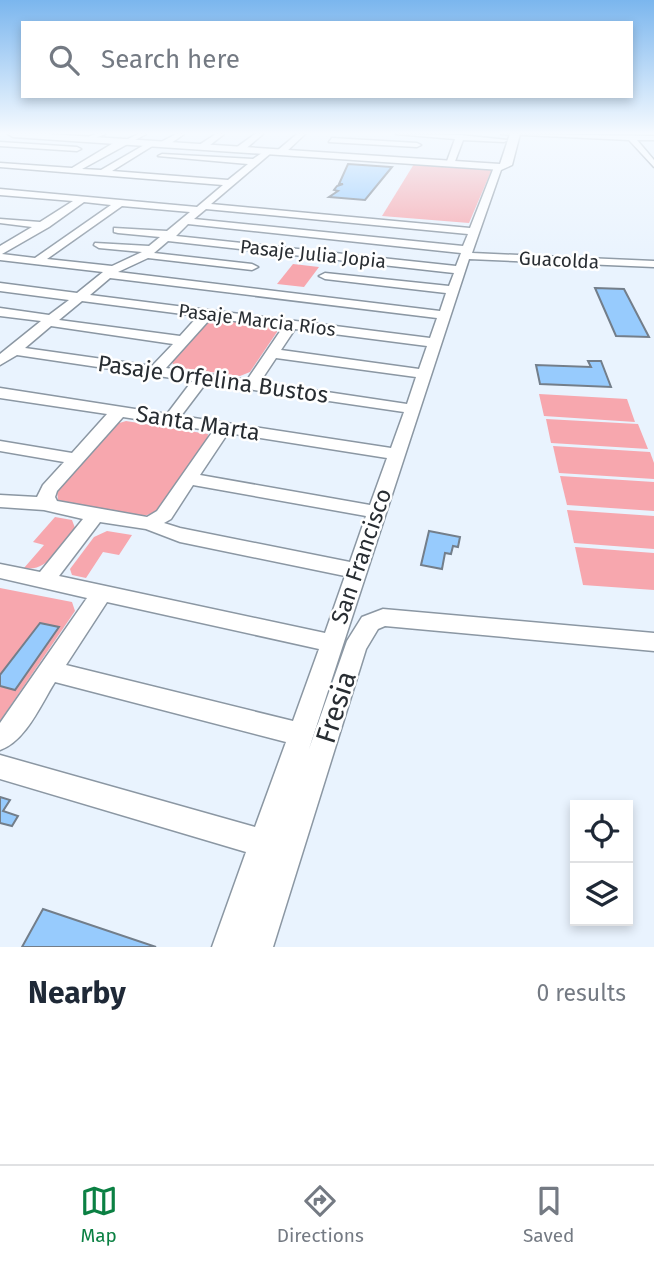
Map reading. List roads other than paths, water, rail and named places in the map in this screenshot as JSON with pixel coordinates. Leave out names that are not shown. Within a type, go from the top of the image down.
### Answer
[{"type":"street","points":[[121,183],[128,178]]},
{"type":"street","points":[[153,186],[164,178]]},
{"type":"street","points":[[167,178],[233,183]]},
{"type":"street","points":[[0,361],[110,272],[149,253],[238,178]]},
{"type":"street","name":"San Francisco","points":[[228,947],[444,315],[494,178]]},
{"type":"street","points":[[187,188],[198,180]]},
{"type":"street","points":[[0,192],[336,218],[466,252]]},
{"type":"street","points":[[0,203],[16,194]]},
{"type":"street","points":[[46,196],[4,221],[56,226]]},
{"type":"street","points":[[0,251],[83,199]]},
{"type":"street","points":[[37,261],[120,203]]},
{"type":"street","points":[[136,215],[466,252]]},
{"type":"street","points":[[310,254],[336,218]]},
{"type":"street","points":[[69,227],[83,229]]},
{"type":"street","name":"Pasaje Julia Jopia","points":[[118,230],[338,257],[466,252]]},
{"type":"street","points":[[99,244],[252,267]]},
{"type":"street","points":[[231,289],[268,249]]},
{"type":"street","name":"Guacolda","points":[[466,252],[654,264]]},
{"type":"street","points":[[0,257],[444,315]]},
{"type":"street","points":[[310,299],[338,257]]},
{"type":"street","points":[[325,276],[453,290]]},
{"type":"street","name":"Pasaje Marcia Ríos","points":[[0,287],[435,343]]},
{"type":"street","points":[[248,319],[267,293]]},
{"type":"street","points":[[1,313],[183,341]]},
{"type":"street","points":[[156,371],[208,313]]},
{"type":"street","points":[[251,385],[292,324]]},
{"type":"street","name":"Pasaje Orfelina Bustos","points":[[13,350],[412,409]]},
{"type":"street","points":[[272,353],[424,374]]},
{"type":"street","points":[[171,419],[202,377]]},
{"type":"street","name":"Santa Marta","points":[[0,393],[396,454]]},
{"type":"street","points":[[119,411],[49,489],[46,497],[49,503],[57,508],[150,523],[164,515],[224,427]]},
{"type":"street","points":[[0,446],[76,459]]},
{"type":"street","points":[[190,479],[376,512]]},
{"type":"street","points":[[0,501],[22,504],[49,503]]},
{"type":"street","points":[[44,580],[96,515]]},
{"type":"street","points":[[150,523],[180,535],[356,571]]},
{"type":"street","points":[[0,571],[331,643]]},
{"type":"street","points":[[0,739],[10,729],[102,593]]},
{"type":"street","name":"Fresia","points":[[257,947],[355,647],[370,623],[383,617],[654,642]]},
{"type":"street","points":[[50,671],[300,734]]},
{"type":"street","points":[[0,767],[263,843]]}]
